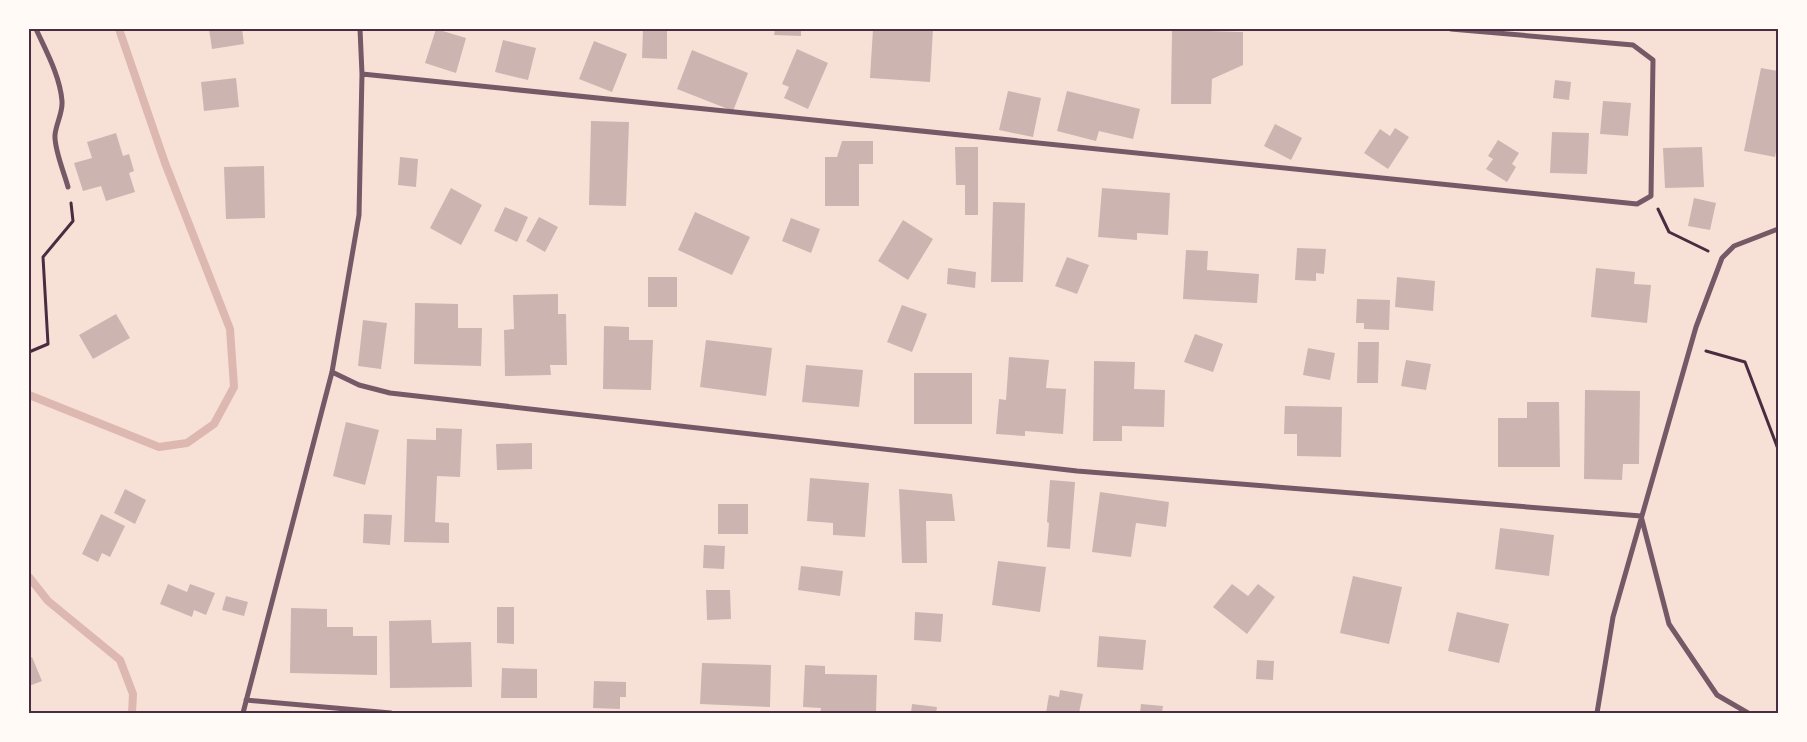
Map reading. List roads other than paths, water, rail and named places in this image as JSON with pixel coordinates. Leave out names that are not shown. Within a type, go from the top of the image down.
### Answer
[{"type":"street","points":[[36,29],[58,80],[62,112],[55,134],[68,187]]},
{"type":"street","points":[[243,713],[332,372],[359,215],[362,74],[360,29]]},
{"type":"street","points":[[362,74],[1637,204],[1651,196],[1653,60],[1633,45],[1451,29]]},
{"type":"street","points":[[1597,713],[1613,616],[1696,327],[1722,258],[1734,246],[1778,229]]},
{"type":"street","points":[[332,372],[359,385],[390,393],[1057,468],[1641,516]]},
{"type":"street","points":[[1641,516],[1669,624],[1717,695],[1748,713]]},
{"type":"street","points":[[246,700],[391,713]]},
{"type":"waterway","points":[[29,395],[159,447],[187,443],[214,424],[234,387],[230,329],[165,163],[119,29]]},
{"type":"waterway","points":[[29,577],[48,601],[120,660],[133,694],[132,713]]}]
